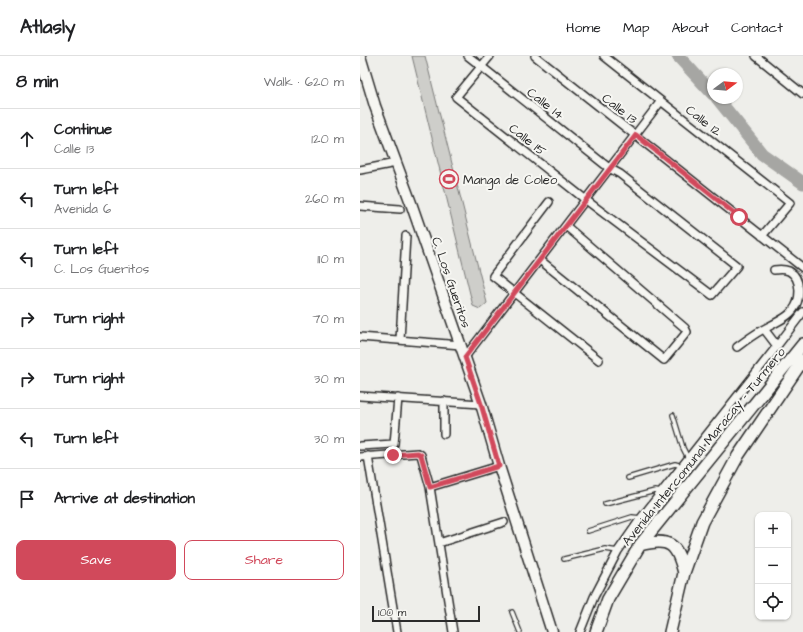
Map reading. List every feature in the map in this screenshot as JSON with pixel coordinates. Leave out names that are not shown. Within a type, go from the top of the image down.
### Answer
[{"type":"main road","name":"Avenida Intercomunal Maracay - Turmero","points":[[596,632],[608,599],[640,545],[803,344]]},
{"type":"main road","name":"Avenida Intercomunal Maracay - Turmero","points":[[670,632],[684,572],[702,522],[738,456],[803,360]]},
{"type":"main road","points":[[640,545],[651,542],[664,542],[672,546],[680,558],[684,572]]},
{"type":"street","name":"Calle 14","points":[[468,56],[609,168],[620,174],[737,266],[712,295],[586,200]]},
{"type":"street","points":[[482,67],[490,56]]},
{"type":"street","name":"Calle 13","points":[[535,56],[803,268]]},
{"type":"street","name":"Calle 12","points":[[604,56],[790,203],[762,236]]},
{"type":"street","points":[[756,56],[803,94]]},
{"type":"street","name":"C. Los Gueritos","points":[[361,61],[375,106],[481,404],[499,466],[552,632]]},
{"type":"street","name":"Calle 15","points":[[482,67],[456,98],[586,200]]},
{"type":"street","points":[[465,357],[661,101]]},
{"type":"street","points":[[360,170],[396,163]]},
{"type":"street","points":[[549,202],[493,276],[599,360]]},
{"type":"street","points":[[360,206],[400,209]]},
{"type":"street","points":[[540,260],[664,360],[687,332],[685,328],[566,226]]},
{"type":"street","points":[[400,340],[406,236]]},
{"type":"street","points":[[736,347],[792,312],[798,303],[799,294],[797,280],[791,272],[782,269],[774,270]]},
{"type":"street","points":[[580,632],[594,597],[618,551],[641,518],[778,346],[803,312]]},
{"type":"street","points":[[764,329],[778,346]]},
{"type":"street","points":[[360,337],[461,345]]},
{"type":"street","points":[[360,396],[481,404]]},
{"type":"street","points":[[360,446],[394,444],[398,398]]},
{"type":"street","points":[[444,401],[444,434]]},
{"type":"street","points":[[360,457],[418,453],[421,455],[430,487],[453,632]]},
{"type":"street","points":[[368,456],[397,632]]},
{"type":"street","points":[[430,487],[499,466]]},
{"type":"street","points":[[439,543],[504,522]]},
{"type":"lane","points":[[673,416],[683,448],[688,458]]},
{"type":"lane","points":[[628,478],[676,464],[682,466]]},
{"type":"lane","points":[[605,504],[654,490],[662,492]]},
{"type":"lane","points":[[588,532],[632,517],[641,518]]},
{"type":"lane","points":[[564,559],[605,549],[618,551]]},
{"type":"lane","points":[[512,612],[520,632]]},
{"type":"shaded area","name":"Manga de Coleo","points":[[412,56],[425,56],[487,303],[480,309],[473,306]]},
{"type":"waterway","points":[[678,56],[707,87]]},
{"type":"waterway","points":[[722,104],[762,154],[803,183]]},
{"type":"place","name":"Manga de Coleo","points":[[449,179]]},
{"type":"route","points":[[393,455],[418,453],[421,455],[430,487],[499,466],[481,404],[465,357],[609,168],[636,135],[739,217]]}]
